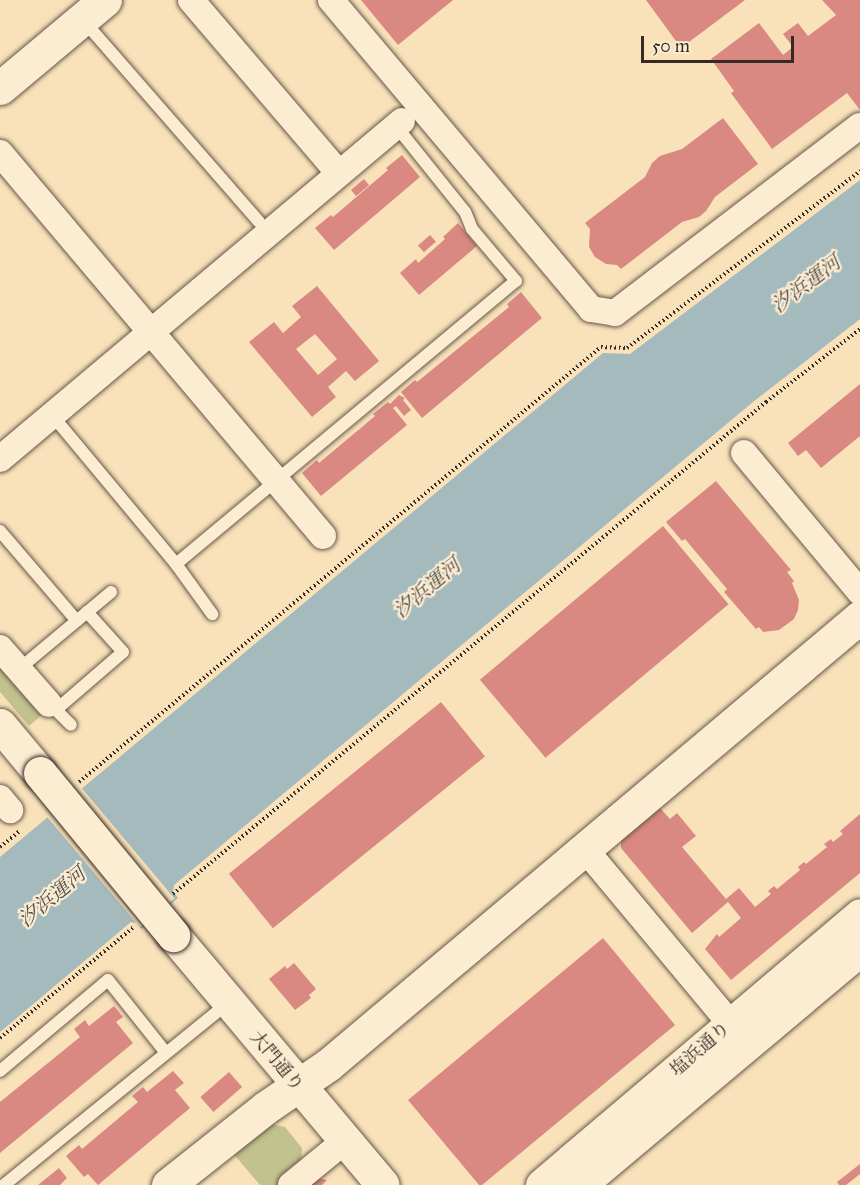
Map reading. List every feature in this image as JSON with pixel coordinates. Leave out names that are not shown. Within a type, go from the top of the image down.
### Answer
[{"type":"street","points":[[192,0],[339,173]]},
{"type":"street","points":[[331,0],[591,309],[615,313],[860,126]]},
{"type":"street","points":[[0,88],[93,9]]},
{"type":"street","points":[[0,459],[399,124]]},
{"type":"street","points":[[0,153],[323,536]]},
{"type":"street","points":[[744,453],[860,592]]},
{"type":"street","points":[[168,1185],[265,1108],[328,1065],[860,617]]},
{"type":"street","points":[[0,648],[53,706]]},
{"type":"street","name":"大門通り","points":[[0,725],[228,1003],[383,1185]]},
{"type":"street","points":[[584,848],[738,1034]]},
{"type":"street","name":"塩浜通り","points":[[579,1185],[860,915]]},
{"type":"street","name":"塩浜通り","points":[[542,1185],[738,1034],[860,949]]},
{"type":"street","points":[[291,1185],[346,1140]]},
{"type":"lane","points":[[93,9],[259,222]]},
{"type":"lane","points":[[176,564],[516,281],[472,229],[465,212],[399,124]]},
{"type":"lane","points":[[52,415],[176,564],[213,614]]},
{"type":"lane","points":[[0,531],[77,621]]},
{"type":"lane","points":[[19,669],[111,592]]},
{"type":"lane","points":[[71,725],[53,706],[123,652],[87,612]]},
{"type":"lane","points":[[0,1071],[108,980],[166,1053]]},
{"type":"lane","points":[[4,1185],[228,1003]]},
{"type":"path","points":[[73,787],[601,347],[627,348],[860,171]]},
{"type":"path","points":[[166,900],[766,402],[860,329]]},
{"type":"path","points":[[0,848],[12,811]]},
{"type":"path","points":[[0,1038],[138,923]]},
{"type":"green space","points":[[0,662],[44,713],[29,726],[0,692]]},
{"type":"green space","points":[[266,1123],[285,1127],[302,1148],[301,1164],[279,1185],[260,1185],[231,1151]]},
{"type":"water","name":"汐浜運河","points":[[860,180],[860,319],[753,402],[174,885],[173,891],[178,898],[141,929],[136,923],[131,922],[0,1032],[0,857],[603,353],[630,354]]},
{"type":"pier","points":[[80,786],[174,899],[140,928],[46,815]]},
{"type":"building","points":[[361,0],[453,0],[398,45]]},
{"type":"building","points":[[646,0],[745,0],[681,48]]},
{"type":"building","points":[[822,0],[860,0],[860,110],[847,93],[772,149],[731,93],[734,91],[711,59],[759,23],[783,55],[793,47],[783,34],[798,23],[808,36],[836,15]]},
{"type":"building","points":[[723,118],[758,164],[715,197],[699,217],[682,222],[621,269],[617,265],[606,264],[595,257],[589,247],[590,229],[585,223],[645,177],[652,163],[660,156],[682,149]]},
{"type":"building","points":[[402,155],[420,177],[334,250],[315,228],[331,215],[333,217],[388,170],[386,168]]},
{"type":"building","points":[[364,179],[369,185],[356,196],[351,190]]},
{"type":"building","points":[[458,223],[477,246],[419,295],[400,273],[416,259],[418,263],[445,239],[443,237]]},
{"type":"building","points":[[430,235],[436,242],[424,252],[418,245]]},
{"type":"building","points":[[317,286],[379,361],[355,381],[346,371],[328,387],[336,397],[312,417],[249,342],[274,322],[283,333],[301,317],[292,306]],"holes":[[[315,334],[337,359],[318,375],[296,349]]]},
{"type":"building","points":[[521,292],[542,318],[422,418],[401,392],[415,380],[417,382],[509,307],[507,304]]},
{"type":"building","points":[[860,384],[860,436],[821,468],[806,450],[798,456],[788,443]]},
{"type":"building","points":[[399,395],[405,398],[403,400],[411,410],[404,416],[396,406],[393,408],[407,425],[321,496],[302,473],[317,460],[319,463],[375,416],[373,414],[388,402],[390,404]]},
{"type":"building","points":[[716,481],[791,570],[787,572],[794,581],[792,583],[799,600],[798,610],[794,619],[779,630],[763,632],[759,627],[756,629],[724,592],[727,589],[685,539],[682,541],[666,522]]},
{"type":"building","points":[[663,526],[729,604],[545,758],[480,680]]},
{"type":"building","points":[[441,702],[485,756],[273,928],[229,874]]},
{"type":"building","points":[[660,808],[670,819],[677,813],[696,836],[682,847],[726,899],[739,888],[755,907],[771,894],[768,891],[774,886],[777,889],[800,870],[798,867],[804,862],[806,864],[827,847],[824,844],[831,839],[833,842],[843,834],[840,831],[860,814],[860,873],[731,980],[705,949],[717,934],[719,937],[741,918],[728,902],[692,933],[621,848],[621,840]]},
{"type":"building","points":[[603,938],[675,1025],[482,1185],[479,1185],[408,1100]]},
{"type":"building","points":[[294,963],[316,989],[309,995],[311,998],[295,1010],[269,979],[285,966],[287,969]]},
{"type":"building","points":[[114,1006],[123,1017],[116,1022],[133,1043],[0,1153],[0,1102],[80,1037],[74,1029],[85,1020],[89,1026]]},
{"type":"building","points":[[173,1071],[184,1083],[175,1090],[190,1108],[98,1185],[88,1174],[84,1177],[66,1156],[79,1145],[82,1149],[138,1102],[132,1096],[143,1087],[147,1092]]},
{"type":"building","points":[[229,1072],[242,1087],[213,1112],[200,1097]]},
{"type":"building","points":[[860,1164],[860,1174],[846,1185],[839,1185],[837,1182]]},
{"type":"building","points":[[59,1168],[67,1178],[60,1185],[38,1185]]},
{"type":"building","points":[[318,1178],[327,1180],[322,1185],[310,1185]]}]
